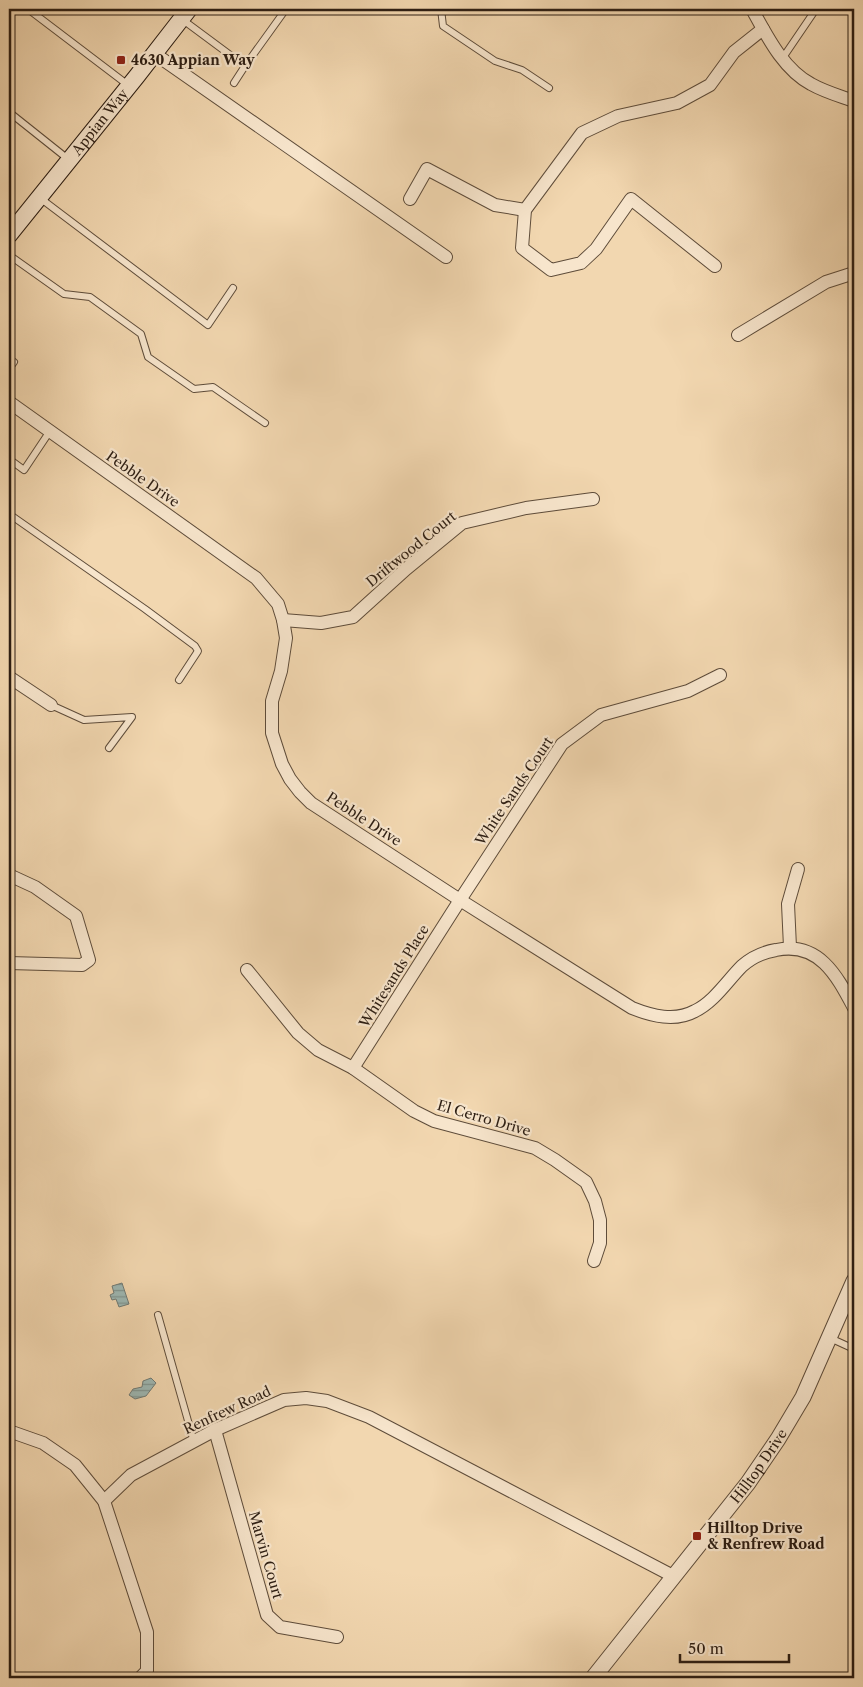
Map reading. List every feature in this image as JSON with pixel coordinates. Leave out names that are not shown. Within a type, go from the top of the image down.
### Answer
[{"type":"main road","name":"Appian Way","points":[[10,232],[155,54],[185,12]]},
{"type":"street","points":[[752,9],[782,59],[809,83],[826,92],[854,101]]},
{"type":"street","points":[[715,266],[631,199],[596,249],[581,263],[551,270],[522,248],[525,210],[582,133],[618,116],[677,103],[710,85],[734,52],[763,30]]},
{"type":"street","points":[[155,54],[446,257]]},
{"type":"street","points":[[410,199],[427,169],[495,205],[525,210]]},
{"type":"street","points":[[738,335],[826,282],[854,273]]},
{"type":"street","name":"Pebble Drive","points":[[9,402],[256,578],[278,604],[286,638],[281,671],[272,701],[272,733],[276,749],[290,779],[311,802],[460,900],[632,1008],[648,1014],[662,1017],[679,1016],[694,1012],[716,994],[743,965],[764,952],[790,947]]},
{"type":"street","name":"Driftwood Court","points":[[283,620],[321,623],[353,617],[406,568],[462,523],[526,508],[593,499]]},
{"type":"street","name":"White Sands Court","points":[[460,900],[562,744],[601,715],[688,691],[720,675]]},
{"type":"street","points":[[9,677],[51,705]]},
{"type":"street","points":[[798,869],[788,904],[790,947],[818,957],[836,976],[854,1008]]},
{"type":"street","points":[[9,875],[35,887],[76,916],[89,960],[82,965],[9,962]]},
{"type":"street","name":"Whitesands Place","points":[[354,1068],[460,900]]},
{"type":"street","name":"El Cerro Drive","points":[[247,970],[298,1033],[318,1050],[354,1068],[414,1111],[434,1121],[534,1148],[586,1182],[595,1201],[600,1220],[600,1243],[594,1261]]},
{"type":"street","name":"Hilltop Drive","points":[[593,1678],[748,1483],[778,1439],[803,1397],[854,1281]]},
{"type":"street","name":"Renfrew Road","points":[[104,1501],[131,1475],[215,1430],[284,1400],[306,1398],[327,1401],[368,1416],[674,1576]]},
{"type":"street","name":"Marvin Court","points":[[215,1430],[267,1615],[280,1627],[337,1637]]},
{"type":"street","points":[[9,1431],[43,1442],[75,1465],[104,1501],[147,1632],[147,1671],[140,1678]]},
{"type":"lane","points":[[28,9],[129,86]]},
{"type":"lane","points":[[234,83],[286,9]]},
{"type":"lane","points":[[442,9],[443,26],[495,61],[522,70],[550,88]]},
{"type":"lane","points":[[782,59],[816,9]]},
{"type":"lane","points":[[185,12],[245,66]]},
{"type":"lane","points":[[9,112],[69,160]]},
{"type":"lane","points":[[39,198],[208,325],[233,288]]},
{"type":"lane","points":[[9,255],[64,294],[90,297],[141,334],[148,356],[194,389],[214,388],[265,423]]},
{"type":"lane","points":[[9,369],[14,362]]},
{"type":"lane","points":[[9,459],[24,470],[50,432]]},
{"type":"lane","points":[[9,514],[195,646],[198,651],[179,680]]},
{"type":"lane","points":[[51,705],[84,720],[132,717],[109,748]]},
{"type":"lane","points":[[158,1314],[194,1442]]},
{"type":"lane","points":[[830,1338],[854,1349]]},
{"type":"water","points":[[122,1283],[129,1304],[119,1307],[116,1299],[112,1300],[110,1295],[114,1293],[112,1286]]},
{"type":"water","points":[[151,1378],[156,1383],[146,1396],[135,1399],[129,1395],[133,1389],[142,1387],[143,1381]]},
{"type":"place","name":"4630 Appian Way","points":[[121,60]]},
{"type":"place","name":"Hilltop Drive & Renfrew Road","points":[[697,1536]]}]
